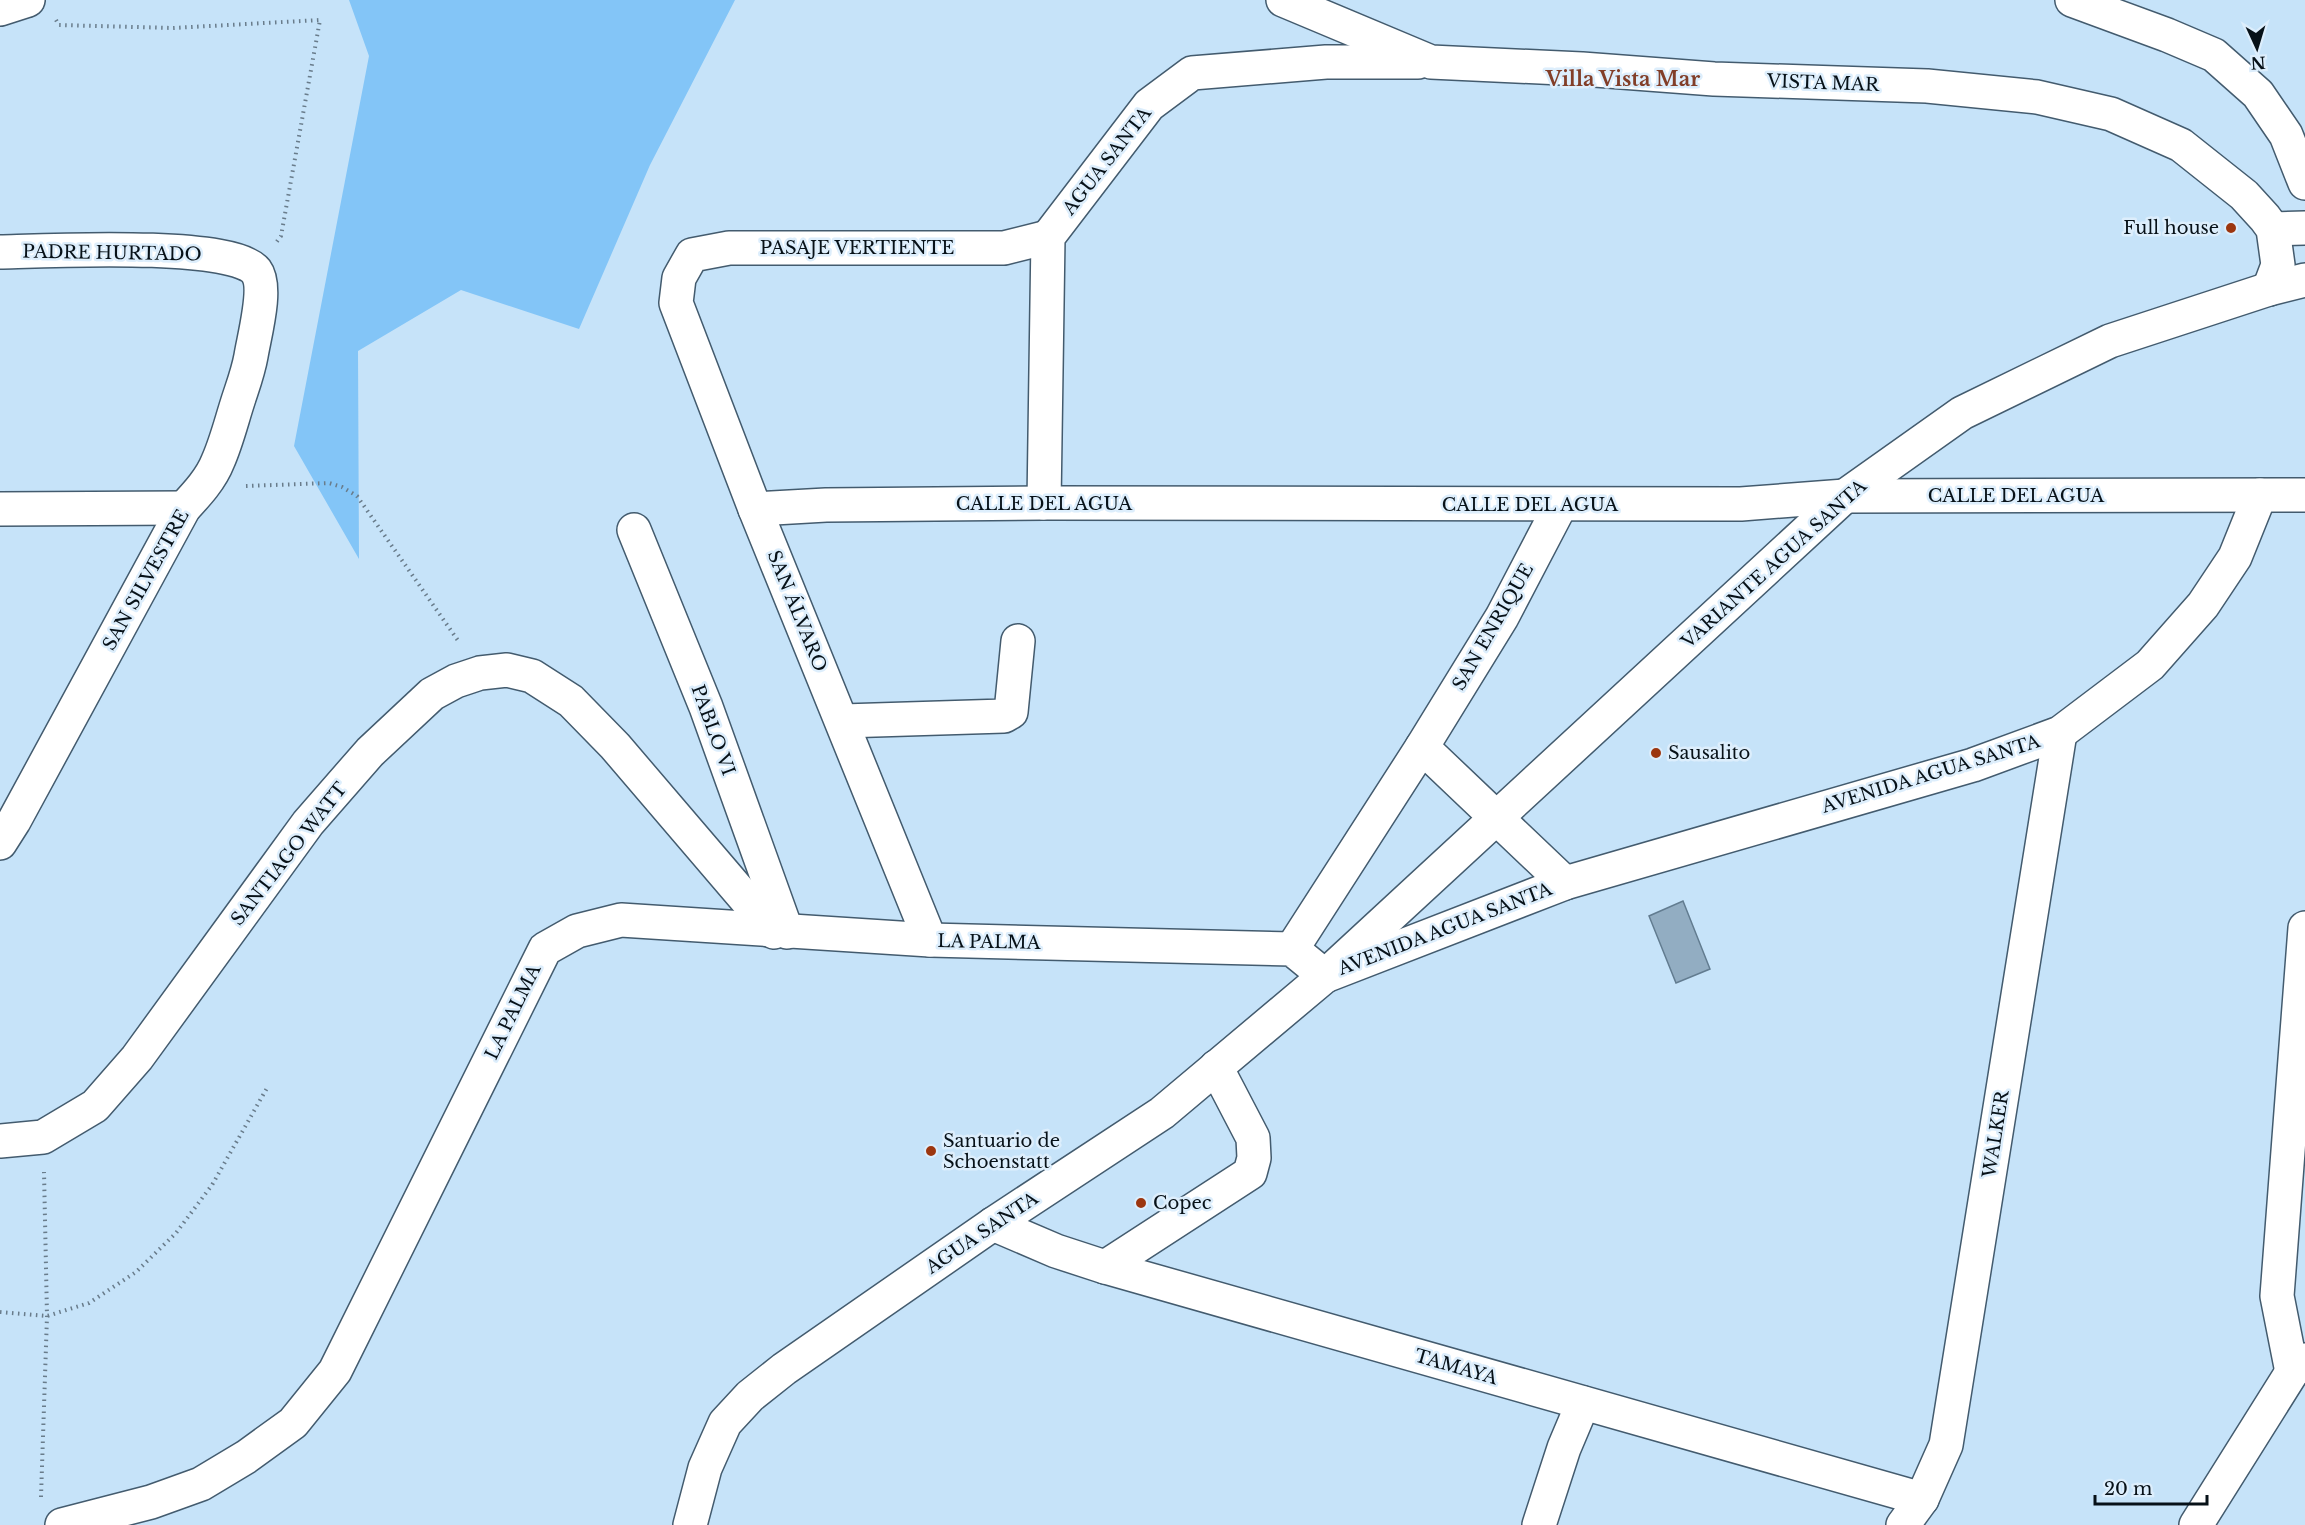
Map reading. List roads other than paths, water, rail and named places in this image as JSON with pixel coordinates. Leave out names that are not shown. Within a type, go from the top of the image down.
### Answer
[{"type":"street","name":"VISTA MAR","points":[[1283,0],[1431,62],[1582,69],[1714,79],[1928,86],[2037,97],[2111,114],[2181,146],[2244,195],[2273,229]]},
{"type":"street","points":[[2072,0],[2214,55],[2258,94],[2286,135],[2291,151],[2304,176]]},
{"type":"street","points":[[0,9],[41,8]]},
{"type":"street","name":"AGUA SANTA","points":[[1048,237],[1149,105],[1192,74],[1326,62],[1431,62]]},
{"type":"street","points":[[2269,289],[2278,265],[2273,229],[2305,228]]},
{"type":"street","points":[[1044,503],[1048,237]]},
{"type":"street","name":"PASAJE VERTIENTE","points":[[678,278],[692,255],[729,248],[1004,248],[1048,237]]},
{"type":"street","name":"PADRE HURTADO","points":[[0,252],[86,250],[205,253],[242,261],[256,271]]},
{"type":"street","name":"SAN SILVESTRE","points":[[0,843],[193,498],[218,461],[249,365],[258,315],[260,284],[256,271]]},
{"type":"street","name":"SAN ÁLVARO","points":[[678,278],[676,303],[755,509],[930,940]]},
{"type":"street","name":"VARIANTE AGUA SANTA","points":[[1325,976],[1845,496],[1962,413],[2110,341],[2269,289],[2305,280]]},
{"type":"street","name":"AVENIDA AGUA SANTA","points":[[1325,976],[1565,883],[1973,765],[2060,733],[2150,665],[2202,605],[2235,557],[2260,495]]},
{"type":"street","name":"CALLE DEL AGUA","points":[[755,509],[826,505],[1044,503],[1560,506],[1741,504],[1845,496],[2305,495]]},
{"type":"street","points":[[0,509],[193,498]]},
{"type":"street","name":"SAN ENRIQUE","points":[[1292,949],[1422,747],[1502,617],[1560,506]]},
{"type":"street","name":"PABLO VI","points":[[634,530],[706,707],[781,932]]},
{"type":"street","points":[[843,721],[1004,716],[1011,712],[1018,641]]},
{"type":"street","name":"SANTIAGO WATT","points":[[0,1141],[43,1137],[95,1106],[137,1058],[308,823],[370,752],[432,694],[456,681],[480,673],[507,670],[532,676],[571,701],[615,746],[781,932]]},
{"type":"street","name":"WALKER","points":[[1903,1525],[1922,1499],[1946,1445],[2060,733]]},
{"type":"street","points":[[1422,747],[1497,817]]},
{"type":"street","name":"AVENIDA AGUA SANTA","points":[[1497,817],[1565,883]]},
{"type":"street","name":"LA PALMA","points":[[52,1513],[151,1502],[201,1484],[246,1457],[293,1422],[335,1371],[545,949],[577,931],[621,920],[930,940],[1292,949]]},
{"type":"street","points":[[2196,1525],[2299,1366],[2277,1296],[2305,928]]},
{"type":"street","points":[[1292,949],[1325,976]]},
{"type":"street","name":"AGUA SANTA","points":[[690,1525],[705,1468],[725,1423],[750,1396],[784,1369],[993,1224],[1162,1113],[1325,976]]},
{"type":"street","points":[[1105,1267],[1250,1173],[1254,1158],[1253,1138],[1216,1067]]},
{"type":"street","name":"TAMAYA","points":[[993,1224],[1056,1251],[1105,1267],[1922,1499]]},
{"type":"street","points":[[1539,1525],[1564,1448],[1583,1403]]},
{"type":"place","name":"Full house","points":[[2231,228]]},
{"type":"place","name":"Sausalito","points":[[1656,753]]},
{"type":"place","name":"Santuario de Schoenstatt","points":[[931,1151]]},
{"type":"place","name":"Copec","points":[[1141,1203]]},
{"type":"district","name":"Villa Vista Mar","points":[[1623,79]]}]
